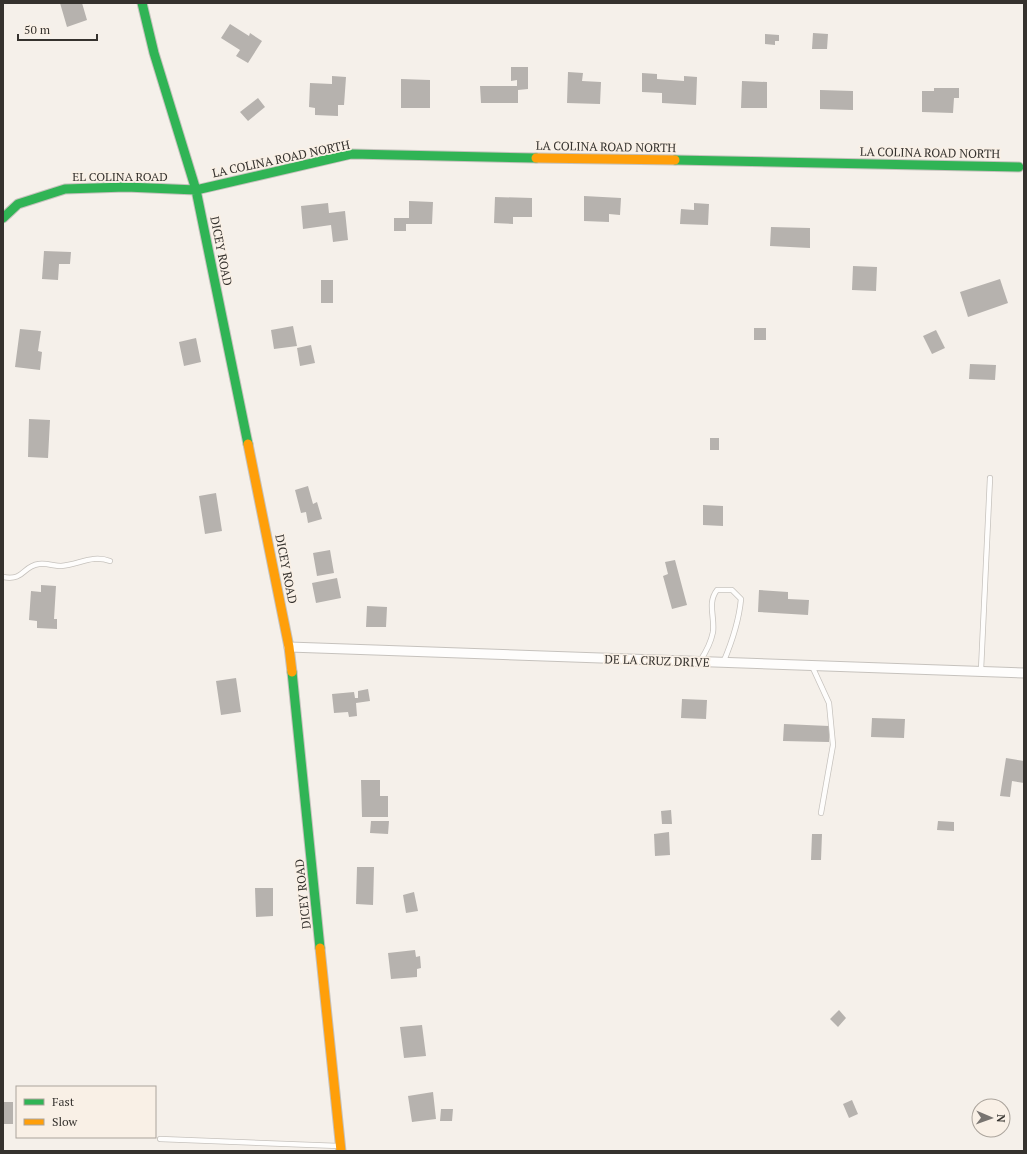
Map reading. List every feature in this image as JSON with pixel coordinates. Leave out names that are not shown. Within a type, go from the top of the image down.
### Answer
[{"type":"street","name":"DICEY ROAD","points":[[142,3],[154,53],[196,190],[289,647],[341,1148]]},
{"type":"street","name":"LA COLINA ROAD NORTH","points":[[196,190],[351,154],[1019,167]]},
{"type":"street","name":"EL COLINA ROAD","points":[[3,218],[18,204],[65,189],[126,187],[196,190]]},
{"type":"street","name":"DE LA CRUZ DRIVE","points":[[289,647],[698,663],[981,670],[1024,673]]},
{"type":"lane","points":[[981,670],[990,478]]},
{"type":"lane","points":[[3,577],[13,578],[20,576],[29,568],[39,564],[62,566],[102,558],[110,561]]},
{"type":"lane","points":[[698,663],[709,644],[713,632],[711,597],[717,590],[725,589],[732,590],[741,599],[736,628],[723,663]]},
{"type":"lane","points":[[812,666],[829,703],[833,745],[822,813]]},
{"type":"lane","points":[[160,1139],[341,1148]]},
{"type":"building","points":[[60,3],[82,3],[87,20],[67,27]]},
{"type":"building","points":[[230,24],[249,36],[250,33],[262,41],[248,63],[236,56],[240,50],[221,38]]},
{"type":"building","points":[[813,33],[828,34],[827,49],[812,49]]},
{"type":"building","points":[[765,34],[779,35],[779,41],[775,41],[775,45],[765,44]]},
{"type":"building","points":[[511,67],[528,67],[528,89],[518,90],[518,103],[481,103],[480,86],[517,86],[517,80],[511,81]]},
{"type":"building","points":[[568,72],[583,73],[582,81],[601,82],[600,104],[567,103]]},
{"type":"building","points":[[642,73],[657,74],[657,79],[684,81],[684,76],[697,77],[696,105],[662,103],[662,93],[642,92]]},
{"type":"building","points":[[332,76],[346,77],[344,105],[338,105],[338,116],[315,115],[315,108],[309,107],[310,83],[332,84]]},
{"type":"building","points":[[401,79],[430,80],[430,108],[401,108]]},
{"type":"building","points":[[742,81],[767,82],[767,108],[741,108]]},
{"type":"building","points":[[934,88],[959,88],[959,98],[954,98],[953,113],[922,112],[922,91],[934,91]]},
{"type":"building","points":[[820,90],[853,91],[853,110],[820,109]]},
{"type":"building","points":[[258,98],[265,107],[248,121],[240,112]]},
{"type":"building","points":[[584,196],[621,198],[620,215],[609,214],[609,222],[584,221]]},
{"type":"building","points":[[495,197],[532,198],[532,217],[513,217],[513,224],[494,223]]},
{"type":"building","points":[[409,201],[433,202],[432,224],[406,224],[406,231],[394,231],[394,218],[409,218]]},
{"type":"building","points":[[328,203],[329,213],[345,211],[348,240],[333,242],[331,225],[303,229],[301,206]]},
{"type":"building","points":[[694,203],[709,204],[708,225],[680,224],[681,209],[694,210]]},
{"type":"building","points":[[771,227],[810,228],[810,248],[770,246]]},
{"type":"building","points":[[44,251],[71,252],[70,264],[59,264],[58,280],[42,279]]},
{"type":"building","points":[[853,266],[877,267],[876,291],[852,290]]},
{"type":"building","points":[[1000,279],[1008,303],[968,317],[960,292]]},
{"type":"building","points":[[321,280],[333,280],[333,303],[321,303]]},
{"type":"building","points":[[293,326],[297,346],[274,349],[271,330]]},
{"type":"building","points":[[754,328],[766,328],[766,340],[754,340]]},
{"type":"building","points":[[20,329],[41,331],[38,351],[42,352],[40,370],[15,367]]},
{"type":"building","points":[[936,330],[945,348],[932,354],[923,336]]},
{"type":"building","points":[[196,338],[201,362],[184,366],[179,342]]},
{"type":"building","points":[[311,345],[315,363],[300,366],[297,348]]},
{"type":"building","points":[[970,364],[996,365],[995,380],[969,379]]},
{"type":"building","points":[[29,419],[50,420],[48,458],[28,457]]},
{"type":"building","points":[[710,438],[719,438],[719,450],[710,450]]},
{"type":"building","points":[[308,486],[313,504],[317,502],[322,519],[308,523],[306,512],[301,513],[295,490]]},
{"type":"building","points":[[216,493],[222,531],[205,534],[199,496]]},
{"type":"building","points":[[703,505],[723,506],[723,526],[703,525]]},
{"type":"building","points":[[330,550],[334,573],[317,576],[313,553]]},
{"type":"building","points":[[675,560],[687,605],[672,609],[663,576],[668,574],[665,562]]},
{"type":"building","points":[[337,578],[341,598],[316,603],[312,583]]},
{"type":"building","points":[[41,585],[56,586],[54,619],[57,619],[57,629],[37,628],[37,621],[29,620],[31,591],[41,592]]},
{"type":"building","points":[[759,590],[788,592],[788,599],[809,600],[808,615],[758,612]]},
{"type":"building","points":[[367,606],[387,607],[386,627],[366,627]]},
{"type":"building","points":[[236,678],[241,712],[221,715],[216,681]]},
{"type":"building","points":[[368,689],[370,701],[356,703],[357,716],[349,717],[348,712],[334,713],[332,694],[354,692],[355,698],[358,698],[358,691]]},
{"type":"building","points":[[682,699],[707,700],[706,719],[681,718]]},
{"type":"building","points":[[872,718],[905,719],[904,738],[871,737]]},
{"type":"building","points":[[784,724],[829,726],[829,742],[783,741]]},
{"type":"building","points":[[1006,758],[1024,761],[1024,783],[1012,781],[1010,797],[1000,796]]},
{"type":"building","points":[[361,780],[380,780],[380,796],[388,796],[388,817],[362,817]]},
{"type":"building","points":[[671,810],[672,824],[662,824],[661,811]]},
{"type":"building","points":[[371,821],[389,821],[388,834],[370,833]]},
{"type":"building","points":[[938,821],[954,822],[954,831],[937,830]]},
{"type":"building","points":[[669,832],[670,855],[655,856],[654,834]]},
{"type":"building","points":[[812,834],[822,834],[821,860],[811,860]]},
{"type":"building","points":[[357,867],[374,867],[373,905],[356,904]]},
{"type":"building","points":[[255,888],[273,888],[273,916],[256,917]]},
{"type":"building","points":[[414,892],[418,911],[406,913],[403,895]]},
{"type":"building","points":[[415,950],[416,957],[420,956],[421,968],[417,969],[417,977],[391,979],[388,953]]},
{"type":"building","points":[[839,1010],[846,1018],[838,1027],[830,1019]]},
{"type":"building","points":[[422,1025],[426,1056],[404,1058],[400,1027]]},
{"type":"building","points":[[433,1092],[436,1119],[412,1122],[408,1096]]},
{"type":"building","points":[[852,1100],[858,1114],[849,1118],[843,1104]]},
{"type":"building","points":[[3,1102],[13,1102],[13,1124],[3,1124]]},
{"type":"building","points":[[441,1109],[453,1109],[452,1121],[440,1121]]},
{"type":"traffic: fast","points":[[142,3],[154,53],[196,190],[248,444]]},
{"type":"traffic: fast","points":[[3,218],[18,204],[65,189],[126,187],[196,190],[351,154],[536,158]]},
{"type":"traffic: fast","points":[[675,160],[1019,167]]},
{"type":"traffic: fast","points":[[292,672],[320,948]]},
{"type":"traffic: slow","points":[[536,158],[675,160]]},
{"type":"traffic: slow","points":[[248,444],[289,647],[292,672]]},
{"type":"traffic: slow","points":[[320,948],[341,1151]]}]
